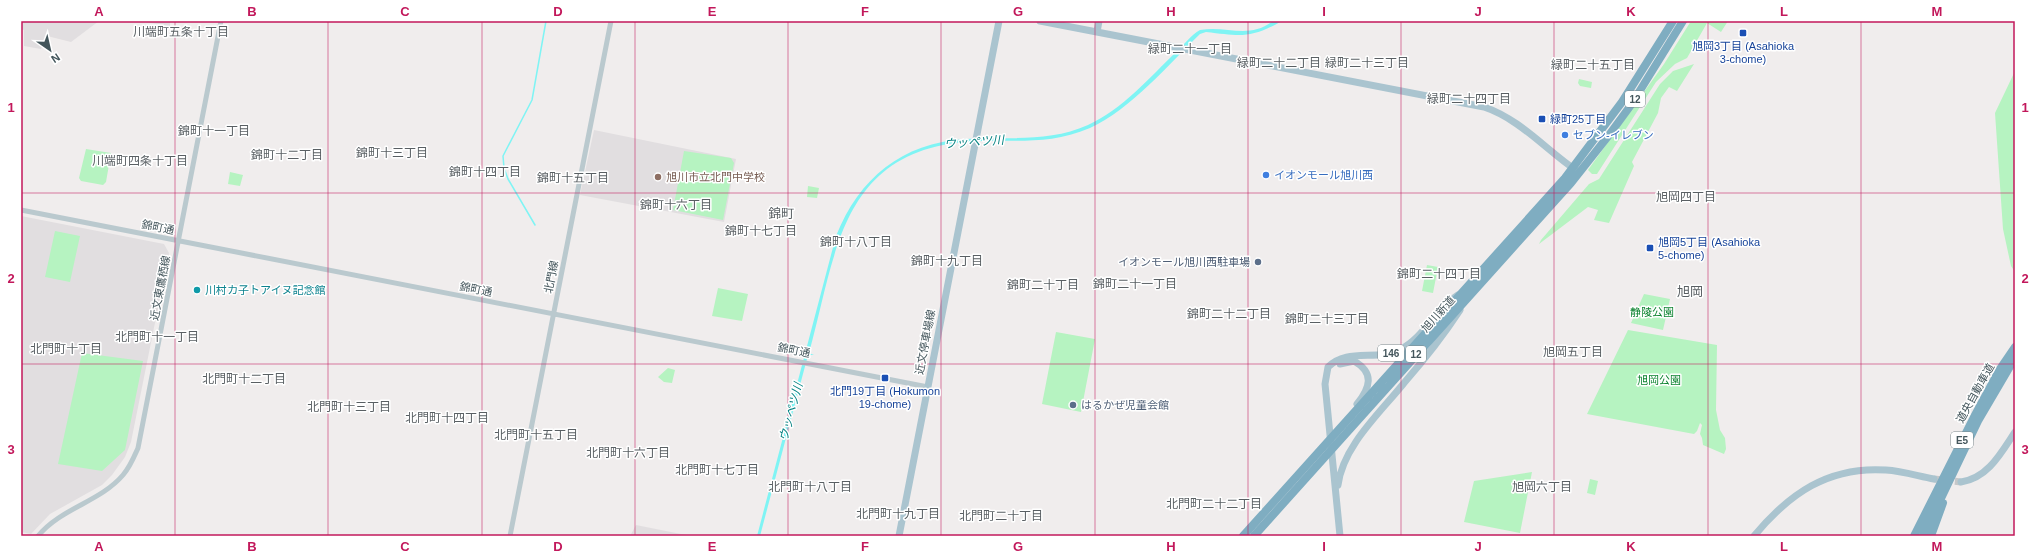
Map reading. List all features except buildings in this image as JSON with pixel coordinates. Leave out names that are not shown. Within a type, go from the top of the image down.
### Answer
[{"type":"highway","name":"旭川新道","points":[[1244,536],[1463,291],[1576,171],[1673,21]]},
{"type":"highway","name":"旭川新道","points":[[1254,536],[1474,290],[1631,105],[1683,21]]},
{"type":"highway","name":"道央自動車道","points":[[1914,535],[1974,417],[2000,369],[2015,347]]},
{"type":"highway","name":"道央自動車道","points":[[1923,536],[1978,421],[2015,358]]},
{"type":"highway","points":[[1931,536],[1958,463]]},
{"type":"main road","name":"近文停車場線","points":[[898,536],[999,21]]},
{"type":"main road","points":[[1040,21],[1494,110],[1517,124],[1576,171]]},
{"type":"main road","points":[[1097,32],[1099,21]]},
{"type":"main road","name":"146","points":[[1336,476],[1362,434],[1441,339],[1474,290]]},
{"type":"main road","name":"146","points":[[1340,536],[1336,476],[1325,384],[1328,367],[1333,362],[1348,356],[1382,356],[1400,350],[1416,338],[1447,302],[1463,291]]},
{"type":"main road","name":"146","points":[[1322,450],[1364,396],[1369,379],[1366,371],[1362,366],[1354,361],[1342,362],[1335,366],[1330,373],[1327,396]]},
{"type":"main road","points":[[1961,482],[1973,479],[1988,469],[2015,432]]},
{"type":"main road","points":[[1754,536],[1790,499],[1815,483],[1838,475],[1860,470],[1877,470],[1934,478]]},
{"type":"street","name":"近文東鷹栖線","points":[[38,536],[53,520],[115,483],[132,462],[138,448],[221,21]]},
{"type":"street","name":"北門線","points":[[510,536],[611,21]]},
{"type":"street","name":"錦町通","points":[[21,210],[928,387]]},
{"type":"shaded area","points":[[21,21],[99,21],[71,42],[47,36],[41,49],[24,46],[24,30],[21,29]]},
{"type":"shaded area","points":[[139,21],[170,21],[170,26]]},
{"type":"shaded area","name":"旭川市立北門中学校","points":[[594,130],[736,159],[724,222],[580,195]]},
{"type":"shaded area","points":[[21,216],[164,244],[169,253],[131,442],[125,457],[112,475],[102,485],[50,514],[31,534],[21,532]]},
{"type":"shaded area","points":[[636,525],[691,536],[630,536]]},
{"type":"green space","points":[[1691,21],[1728,21],[1721,32],[1707,23],[1687,58],[1675,64],[1656,82],[1597,174],[1592,174],[1588,170],[1664,64]]},
{"type":"green space","points":[[1694,64],[1677,91],[1669,87],[1661,98],[1658,113],[1632,162],[1634,166],[1609,223],[1594,220],[1598,210],[1588,207],[1539,244],[1589,184],[1599,179],[1660,84],[1673,71]]},
{"type":"green space","points":[[2015,71],[2015,272],[2011,266],[2003,229],[1995,113]]},
{"type":"green space","points":[[1579,79],[1592,82],[1591,88],[1580,86],[1578,83]]},
{"type":"green space","points":[[86,149],[111,153],[106,182],[103,185],[81,181],[79,178]]},
{"type":"green space","points":[[684,151],[731,158],[734,163],[723,220],[673,210]]},
{"type":"green space","points":[[230,172],[243,175],[240,186],[228,184]]},
{"type":"green space","points":[[808,186],[819,188],[817,198],[807,197]]},
{"type":"green space","points":[[55,231],[80,236],[70,282],[45,277]]},
{"type":"green space","points":[[1427,265],[1438,267],[1433,293],[1422,291]]},
{"type":"green space","points":[[718,288],[748,294],[742,321],[712,316]]},
{"type":"green space","name":"静陵公園","points":[[1644,294],[1670,299],[1663,330],[1631,323]]},
{"type":"green space","name":"旭岡公園","points":[[1628,330],[1717,345],[1716,410],[1720,430],[1725,438],[1726,449],[1724,454],[1703,445],[1700,434],[1702,425],[1700,423],[1694,434],[1587,414]]},
{"type":"green space","points":[[1056,332],[1095,339],[1081,412],[1042,404]]},
{"type":"green space","points":[[82,353],[143,361],[125,450],[102,471],[58,464]]},
{"type":"green space","points":[[668,368],[675,370],[672,383],[664,382],[658,377]]},
{"type":"green space","points":[[1532,472],[1520,533],[1464,522],[1474,481]]},
{"type":"green space","points":[[1590,479],[1598,481],[1595,495],[1587,493]]},
{"type":"water","name":"ウッペツ川","points":[[1273,21],[1282,21],[1262,31],[1245,35],[1206,32],[1200,34],[1148,86],[1120,110],[1090,128],[1074,134],[1043,140],[965,142],[924,150],[892,166],[868,188],[850,215],[837,246],[809,353],[814,355],[808,355],[760,536],[757,536],[836,236],[857,197],[870,181],[886,167],[903,156],[942,142],[981,138],[1043,137],[1073,131],[1101,118],[1124,102],[1200,30],[1255,30],[1264,27]]},
{"type":"waterway","points":[[535,225],[508,179],[504,168],[503,156],[532,100],[546,21]]},
{"type":"tunnel","points":[[1934,479],[1961,482]]},
{"type":"place","name":"旭岡3丁目 (Asahioka 3-chome)","points":[[1743,33]]},
{"type":"place","name":"緑町25丁目","points":[[1542,119]]},
{"type":"place","name":"セブン-イレブン","points":[[1565,135]]},
{"type":"place","name":"イオンモール旭川西","points":[[1266,175]]},
{"type":"place","name":"旭川市立北門中学校","points":[[658,177]]},
{"type":"place","name":"旭岡5丁目 (Asahioka 5-chome)","points":[[1650,248]]},
{"type":"place","name":"イオンモール旭川西駐車場","points":[[1258,262]]},
{"type":"place","name":"川村カ子トアイヌ記念館","points":[[197,290]]},
{"type":"place","name":"北門19丁目 (Hokumon 19-chome)","points":[[885,378]]},
{"type":"place","name":"はるかぜ児童会館","points":[[1073,405]]},
{"type":"district","name":"川端町五条十丁目","points":[[181,32]]},
{"type":"district","name":"緑町二十一丁目","points":[[1190,49]]},
{"type":"district","name":"緑町二十二丁目","points":[[1279,63]]},
{"type":"district","name":"緑町二十三丁目","points":[[1367,63]]},
{"type":"district","name":"緑町二十五丁目","points":[[1593,65]]},
{"type":"district","name":"緑町二十四丁目","points":[[1469,99]]},
{"type":"district","name":"錦町十一丁目","points":[[214,131]]},
{"type":"district","name":"錦町十三丁目","points":[[392,153]]},
{"type":"district","name":"錦町十二丁目","points":[[287,155]]},
{"type":"district","name":"川端町四条十丁目","points":[[140,161]]},
{"type":"district","name":"錦町十四丁目","points":[[485,172]]},
{"type":"district","name":"錦町十五丁目","points":[[573,178]]},
{"type":"district","name":"旭岡四丁目","points":[[1686,197]]},
{"type":"district","name":"錦町十六丁目","points":[[676,205]]},
{"type":"district","name":"錦町","points":[[781,213]]},
{"type":"district","name":"錦町十七丁目","points":[[761,231]]},
{"type":"district","name":"錦町十八丁目","points":[[856,242]]},
{"type":"district","name":"錦町十九丁目","points":[[947,261]]},
{"type":"district","name":"錦町二十四丁目","points":[[1439,274]]},
{"type":"district","name":"錦町二十一丁目","points":[[1135,284]]},
{"type":"district","name":"錦町二十丁目","points":[[1043,285]]},
{"type":"district","name":"旭岡","points":[[1690,291]]},
{"type":"district","name":"錦町二十二丁目","points":[[1229,314]]},
{"type":"district","name":"錦町二十三丁目","points":[[1327,319]]},
{"type":"district","name":"北門町十一丁目","points":[[157,337]]},
{"type":"district","name":"北門町十丁目","points":[[66,349]]},
{"type":"district","name":"旭岡五丁目","points":[[1573,352]]},
{"type":"district","name":"北門町十二丁目","points":[[244,379]]},
{"type":"district","name":"北門町十三丁目","points":[[349,407]]},
{"type":"district","name":"北門町十四丁目","points":[[447,418]]},
{"type":"district","name":"北門町十五丁目","points":[[536,435]]},
{"type":"district","name":"北門町十六丁目","points":[[628,453]]},
{"type":"district","name":"北門町十七丁目","points":[[717,470]]},
{"type":"district","name":"北門町十八丁目","points":[[810,487]]},
{"type":"district","name":"旭岡六丁目","points":[[1542,487]]},
{"type":"district","name":"北門町二十二丁目","points":[[1214,504]]},
{"type":"district","name":"北門町十九丁目","points":[[898,514]]},
{"type":"district","name":"北門町二十丁目","points":[[1001,516]]}]
